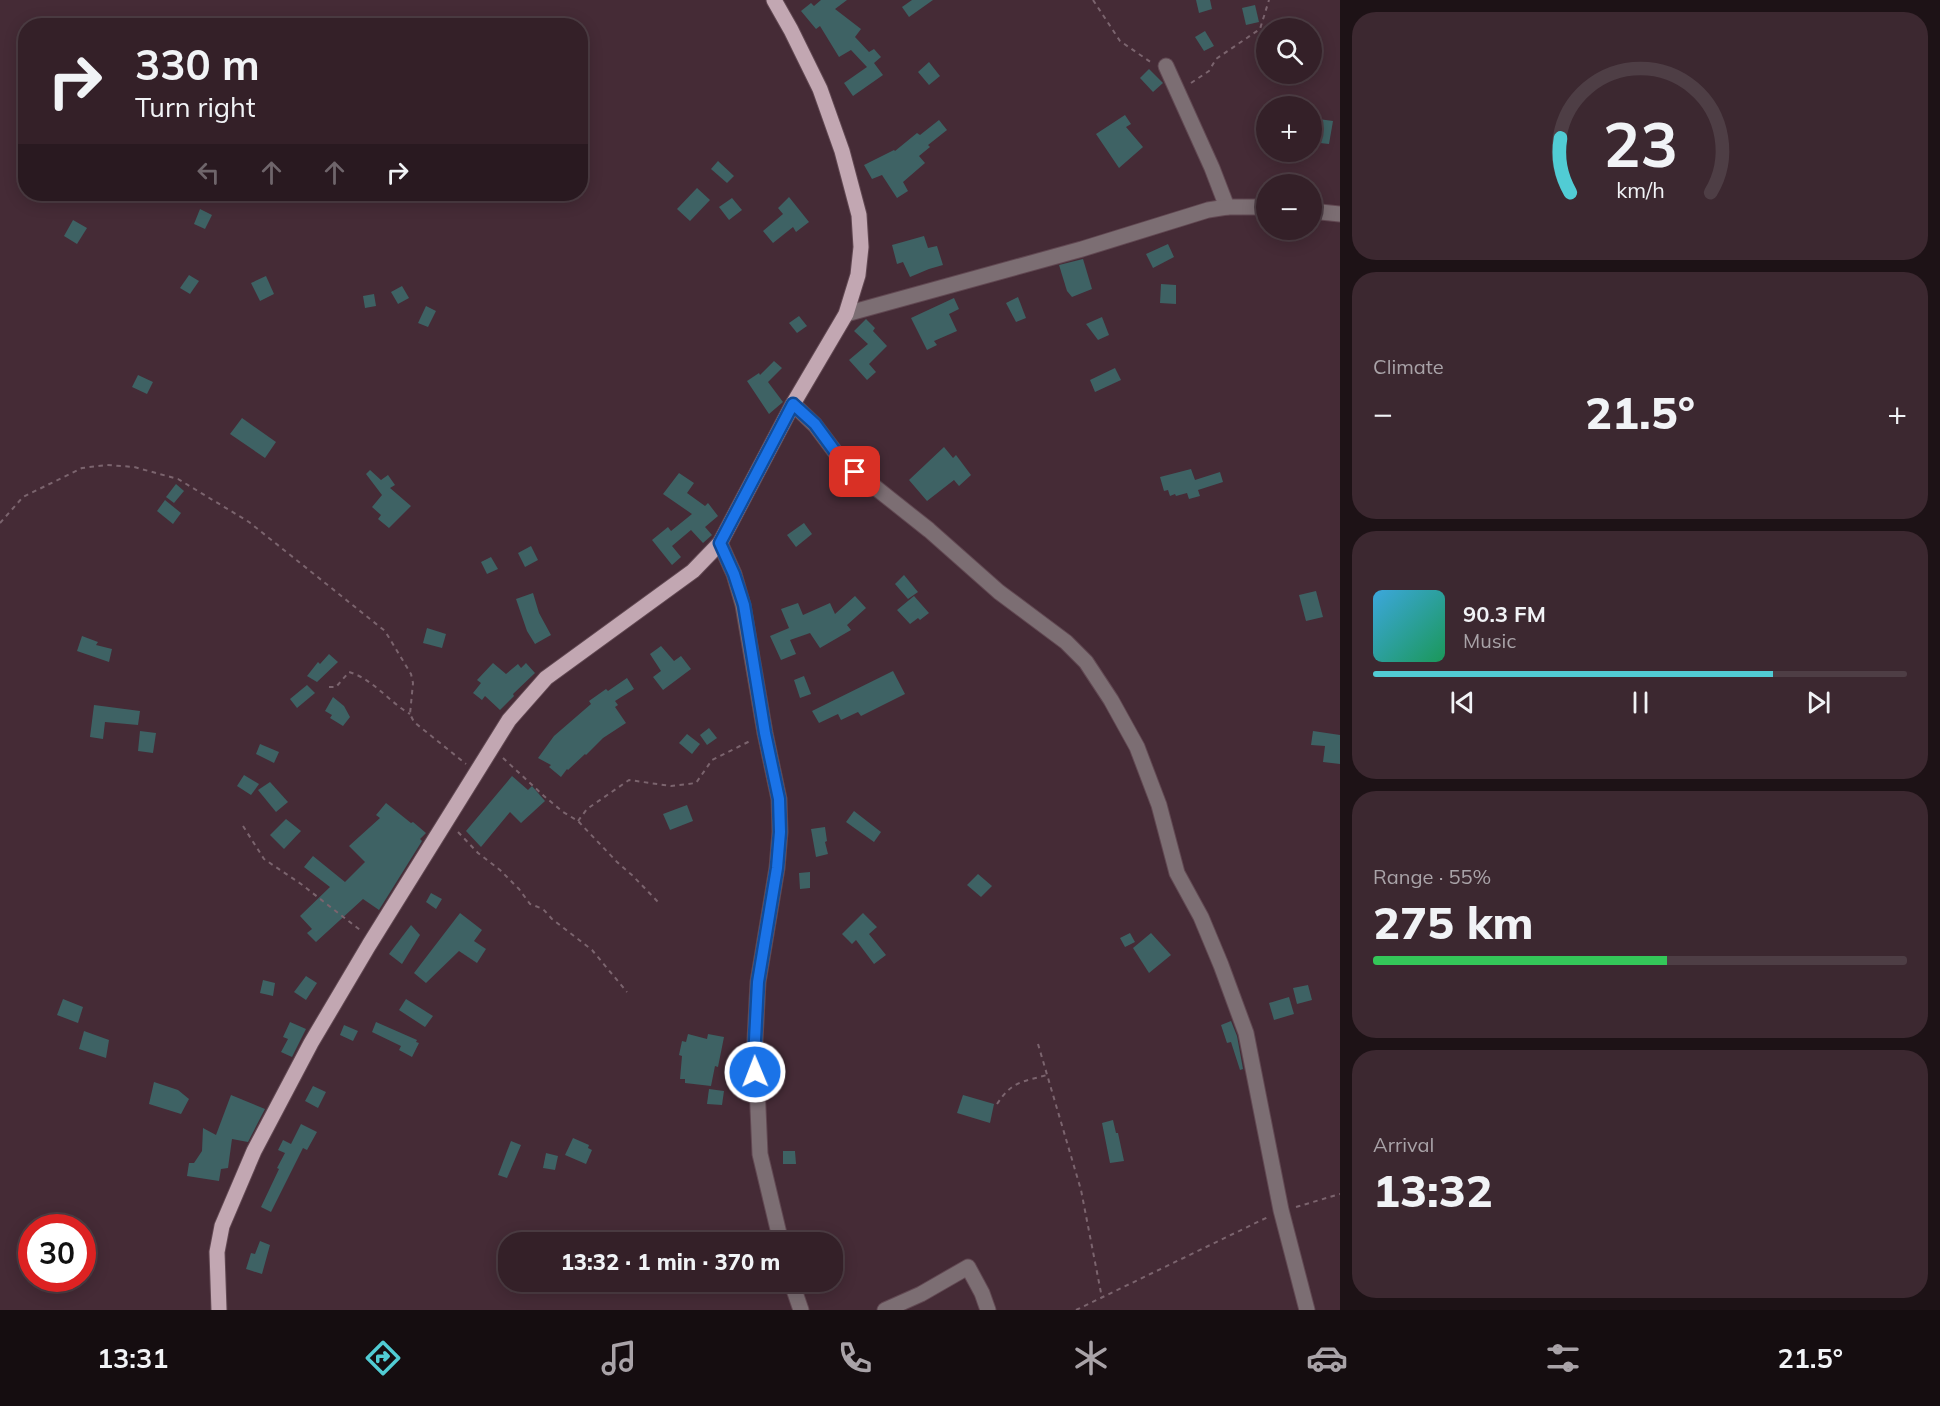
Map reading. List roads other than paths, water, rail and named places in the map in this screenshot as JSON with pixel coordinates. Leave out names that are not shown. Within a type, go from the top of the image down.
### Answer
[{"type":"main road","points":[[219,1310],[217,1252],[222,1226],[254,1151],[311,1043],[509,720],[546,678],[693,571],[720,543],[793,404],[846,314],[858,275],[861,248],[859,215],[843,151],[820,89],[774,0]]},
{"type":"street","points":[[1168,70],[1227,207]]},
{"type":"street","points":[[846,314],[1082,249],[1208,210],[1227,207],[1256,207]]},
{"type":"street","points":[[1322,212],[1340,214]]},
{"type":"street","points":[[793,404],[815,424],[842,461],[929,530],[999,592],[1066,642],[1086,663],[1111,700],[1137,747],[1159,806],[1177,873],[1201,917],[1246,1033],[1281,1210],[1307,1310]]},
{"type":"street","points":[[720,543],[734,574],[744,605],[765,733],[779,799],[780,832],[777,868],[758,982],[755,1040],[760,1154],[779,1232]]},
{"type":"street","points":[[885,1310],[921,1294],[968,1267],[988,1310]]},
{"type":"street","points":[[795,1292],[801,1310]]}]
